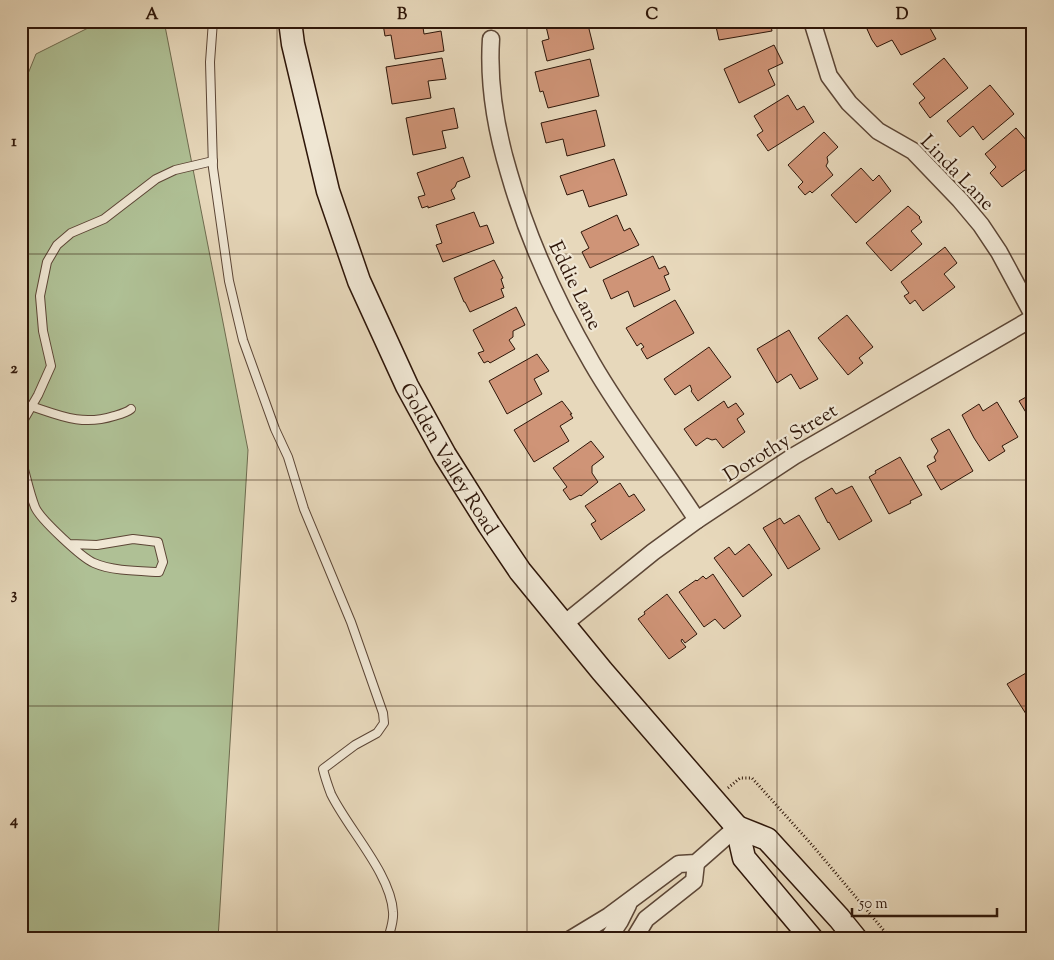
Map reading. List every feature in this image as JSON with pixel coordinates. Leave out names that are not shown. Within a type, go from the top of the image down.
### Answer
[{"type":"main road","name":"Golden Valley Road","points":[[290,21],[293,44],[328,191],[359,281],[407,386],[445,455],[488,525],[520,570],[602,671],[737,827],[744,858],[812,939]]},
{"type":"main road","name":"Golden Valley Road","points":[[737,827],[767,839],[856,939]]},
{"type":"street","name":"Linda Lane","points":[[812,21],[829,76],[849,103],[878,131],[913,151],[960,200],[981,225],[999,252],[1033,317]]},
{"type":"street","name":"Eddie Lane","points":[[490,40],[489,65],[493,104],[501,145],[518,207],[537,256],[560,304],[593,364],[697,520]]},
{"type":"street","name":"Dorothy Street","points":[[564,624],[653,552],[697,520],[794,456],[1033,317]]},
{"type":"street","points":[[572,939],[609,916],[679,864],[696,863],[737,827]]},
{"type":"street","points":[[634,939],[646,920],[694,881],[696,863]]},
{"type":"street","points":[[608,939],[630,901]]},
{"type":"lane","points":[[213,21],[210,62],[213,161],[229,281],[243,340],[275,430],[288,457],[304,509],[351,622],[384,713],[384,723],[377,733],[355,745],[322,768],[331,794],[359,838],[391,897],[394,914],[388,939]]},
{"type":"lane","points":[[21,429],[23,421],[51,366],[43,331],[40,296],[47,262],[57,244],[71,233],[104,219],[156,179],[175,170],[213,161]]},
{"type":"lane","points":[[31,406],[69,419],[99,421],[126,413],[131,408]]},
{"type":"lane","points":[[21,459],[36,509],[52,529],[70,544],[93,563],[132,571],[159,572],[163,562],[158,542],[133,539],[97,545],[70,544]]},
{"type":"path","points":[[714,800],[740,778],[752,778],[891,939]]},
{"type":"green space","points":[[102,21],[164,21],[248,450],[218,939],[21,939],[21,91],[36,54]]},
{"type":"building","points":[[393,21],[422,21],[424,34],[441,31],[444,51],[395,59],[391,35],[385,36],[383,24]]},
{"type":"building","points":[[587,21],[594,49],[547,61],[542,41],[549,39],[545,22]]},
{"type":"building","points":[[770,21],[772,31],[719,40],[715,22]]},
{"type":"building","points":[[884,21],[926,21],[936,39],[901,55],[892,40],[877,47],[867,29]]},
{"type":"building","points":[[774,45],[783,63],[768,70],[775,85],[739,103],[724,69]]},
{"type":"building","points":[[442,58],[446,79],[428,81],[431,98],[392,104],[386,67]]},
{"type":"building","points":[[944,58],[968,88],[930,118],[919,103],[925,98],[913,84]]},
{"type":"building","points":[[590,59],[599,96],[548,108],[543,91],[540,92],[535,72]]},
{"type":"building","points":[[990,85],[1014,114],[983,140],[973,126],[960,137],[947,121]]},
{"type":"building","points":[[788,95],[797,110],[804,106],[814,122],[768,151],[757,135],[763,131],[754,116]]},
{"type":"building","points":[[454,108],[458,128],[442,131],[446,148],[413,155],[406,118]]},
{"type":"building","points":[[596,110],[605,146],[567,156],[563,139],[546,143],[541,123]]},
{"type":"building","points":[[1016,128],[1033,148],[1033,164],[1002,187],[990,173],[996,167],[985,154]]},
{"type":"building","points":[[824,132],[838,147],[827,157],[828,162],[826,166],[833,175],[812,193],[810,191],[805,195],[798,187],[803,182],[788,165]]},
{"type":"building","points":[[463,157],[470,177],[457,182],[451,190],[455,199],[428,208],[428,206],[422,208],[418,197],[425,195],[417,173]]},
{"type":"building","points":[[614,159],[627,195],[589,207],[583,190],[567,195],[560,176]]},
{"type":"building","points":[[861,168],[873,181],[879,175],[891,191],[856,223],[831,195]]},
{"type":"building","points":[[1033,203],[1033,219],[1026,207]]},
{"type":"building","points":[[908,206],[920,217],[922,222],[911,231],[922,244],[891,271],[866,243]]},
{"type":"building","points":[[474,212],[480,227],[487,225],[494,243],[443,262],[436,245],[442,243],[436,225]]},
{"type":"building","points":[[617,215],[624,231],[630,228],[639,245],[590,268],[582,252],[589,248],[581,232]]},
{"type":"building","points":[[945,247],[957,263],[944,274],[955,287],[923,311],[915,300],[910,304],[904,296],[909,293],[901,282]]},
{"type":"building","points":[[653,256],[659,269],[665,266],[669,274],[664,276],[670,290],[634,307],[628,291],[611,299],[603,280]]},
{"type":"building","points":[[494,260],[503,278],[501,279],[504,288],[501,289],[504,297],[470,312],[454,278]]},
{"type":"building","points":[[675,300],[694,333],[647,359],[641,349],[644,347],[641,343],[637,346],[626,328]]},
{"type":"building","points":[[516,307],[525,325],[513,331],[513,337],[509,340],[515,349],[490,363],[488,361],[484,363],[478,353],[484,351],[473,330]]},
{"type":"building","points":[[847,315],[873,347],[859,358],[863,363],[848,375],[818,338]]},
{"type":"building","points":[[789,330],[818,379],[800,389],[791,374],[777,383],[757,349]]},
{"type":"building","points":[[709,347],[731,377],[698,401],[691,391],[690,385],[675,395],[664,379]]},
{"type":"building","points":[[537,354],[549,371],[534,379],[542,394],[507,414],[489,381]]},
{"type":"building","points":[[1033,393],[1033,424],[1019,401]]},
{"type":"building","points":[[562,401],[573,418],[560,426],[569,441],[534,462],[514,430]]},
{"type":"building","points":[[724,401],[728,408],[736,403],[744,414],[737,419],[745,432],[723,448],[716,439],[707,438],[696,446],[684,429]]},
{"type":"building","points":[[997,402],[1018,437],[1002,446],[1005,451],[989,461],[962,415],[979,404],[983,411]]},
{"type":"building","points":[[949,429],[973,471],[941,490],[927,466],[936,461],[934,457],[938,451],[931,439]]},
{"type":"building","points":[[591,441],[604,457],[592,466],[592,473],[598,482],[581,496],[570,500],[563,490],[567,487],[553,468]]},
{"type":"building","points":[[900,457],[922,495],[889,514],[869,477],[876,473],[875,471]]},
{"type":"building","points":[[620,483],[629,497],[634,494],[645,510],[601,540],[591,524],[596,521],[585,506]]},
{"type":"building","points":[[852,486],[872,521],[839,540],[815,498],[832,488],[836,494]]},
{"type":"building","points":[[799,515],[820,549],[788,569],[763,528],[780,518],[784,524]]},
{"type":"building","points":[[749,544],[772,575],[743,597],[714,558],[729,547],[735,555]]},
{"type":"building","points":[[713,574],[741,616],[724,629],[715,619],[704,627],[679,592],[703,576],[706,579]]},
{"type":"building","points":[[667,594],[697,634],[685,643],[682,639],[681,641],[686,647],[669,659],[638,619]]},
{"type":"building","points":[[1033,669],[1033,725],[1007,684]]}]
